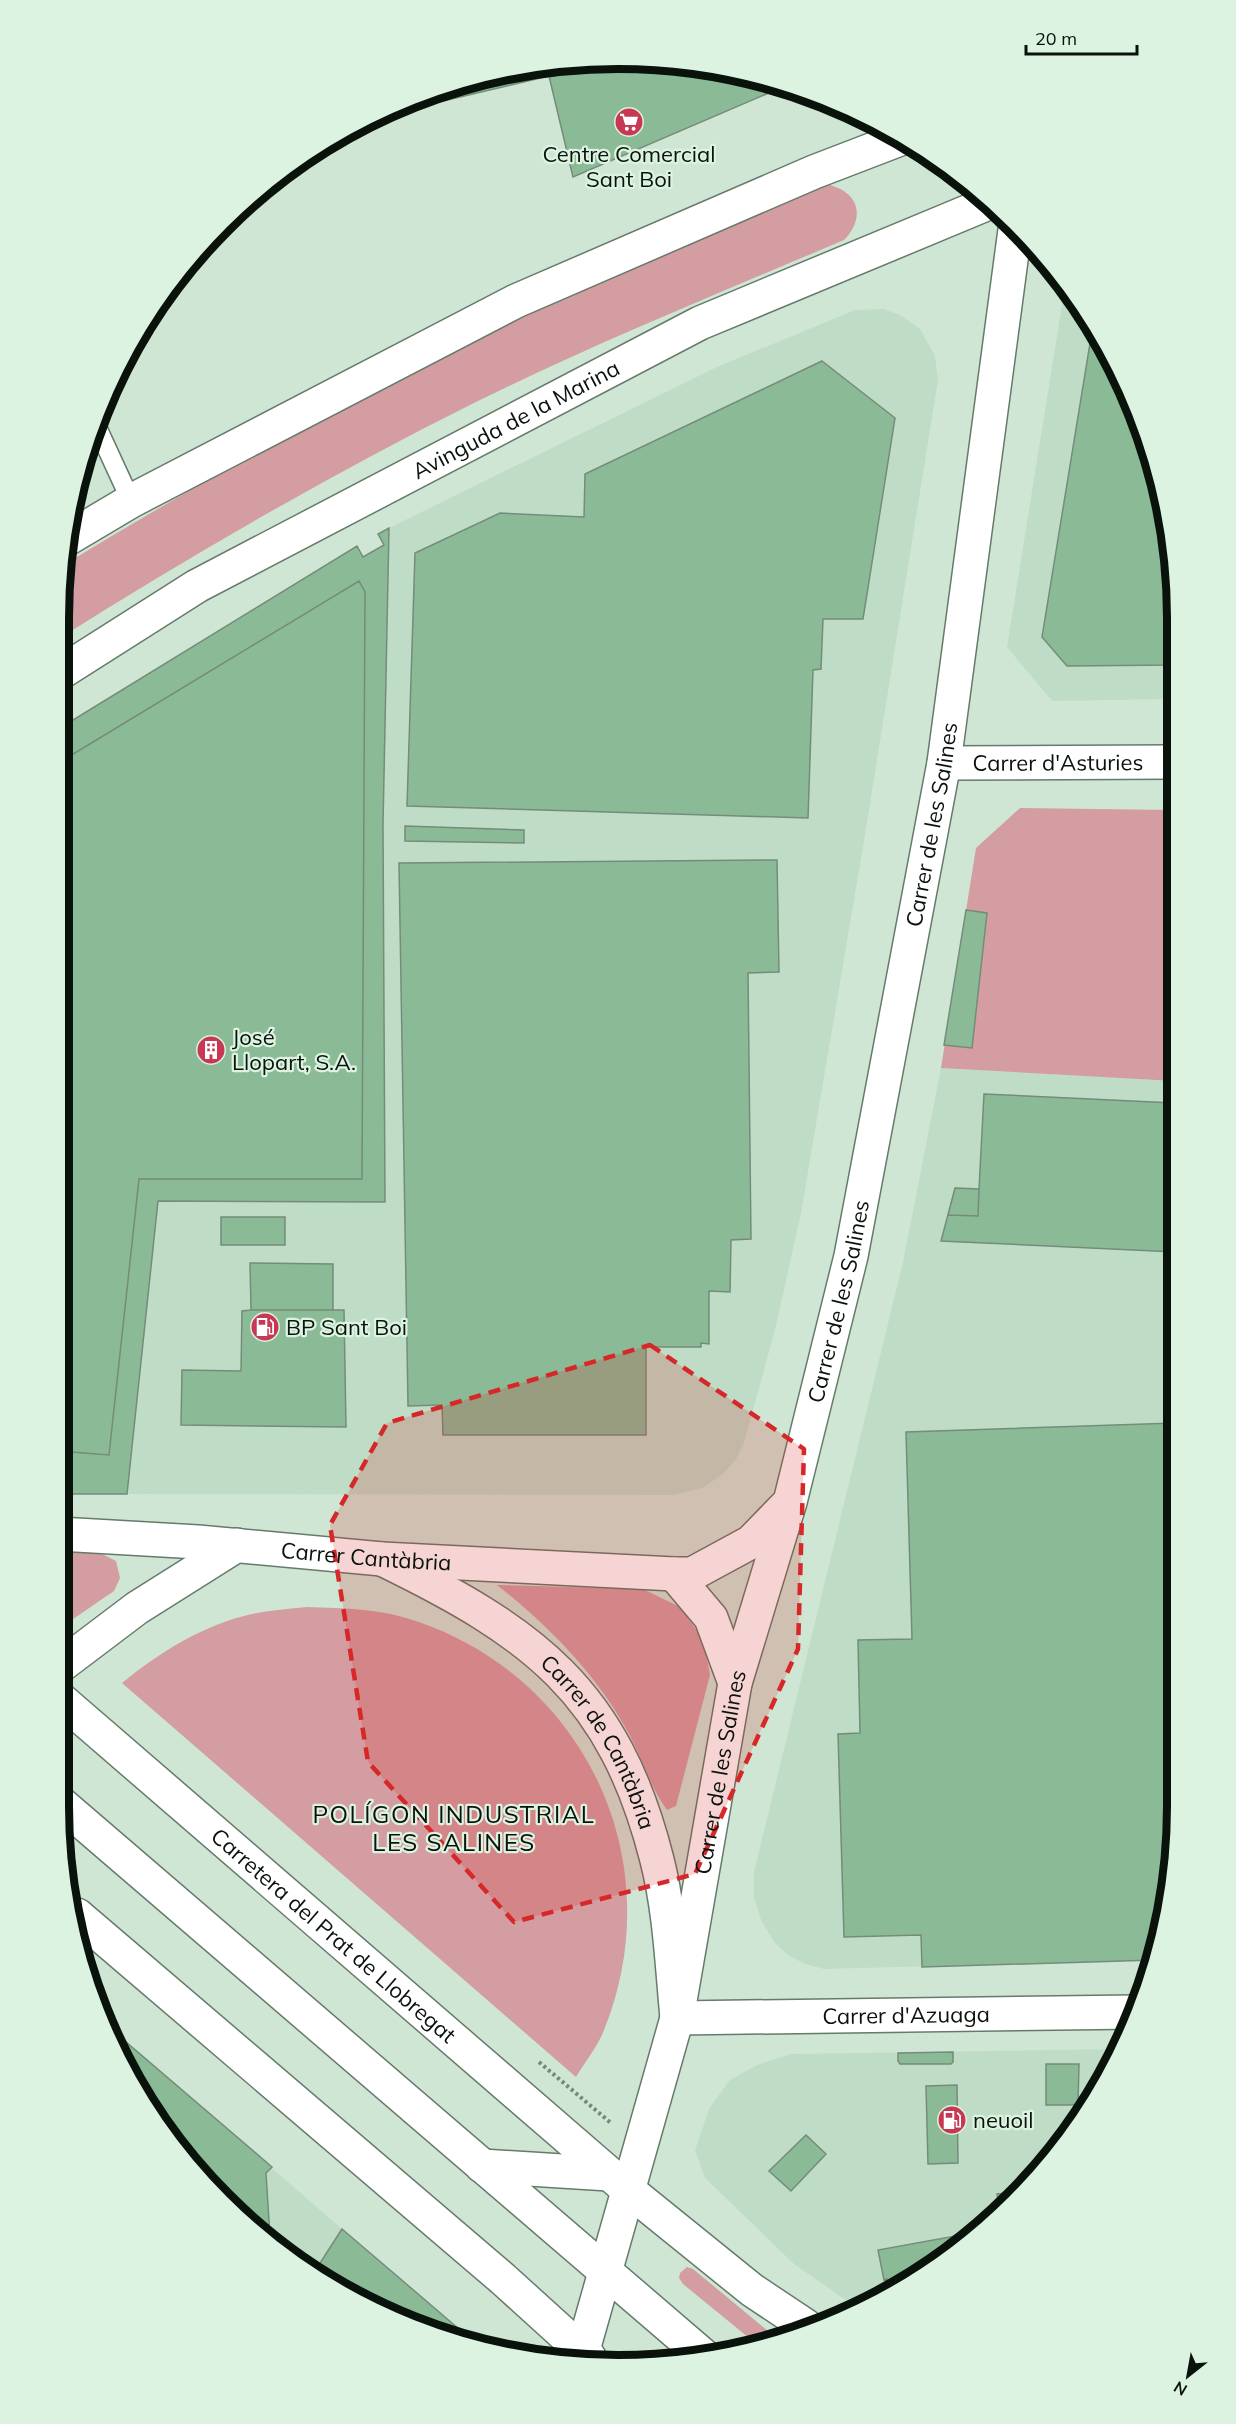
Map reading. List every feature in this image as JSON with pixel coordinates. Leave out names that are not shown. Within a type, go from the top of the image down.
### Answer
[{"type":"street","points":[[76,534],[131,501],[516,301],[814,172],[892,143]]},
{"type":"street","name":"Avinguda de la Marina","points":[[69,667],[198,586],[700,323],[981,206]]},
{"type":"street","name":"Carrer de les Salines","points":[[584,2354],[604,2269],[618,2182],[639,2146],[677,2018],[735,1683],[790,1502],[851,1256],[944,763],[1014,238]]},
{"type":"street","name":"Carrer d'Asturies","points":[[944,763],[1167,762]]},
{"type":"street","name":"Carrer Cantàbria","points":[[69,1535],[237,1545],[382,1558],[674,1575],[692,1574],[751,1542],[790,1502]]},
{"type":"street","points":[[69,1659],[137,1608],[237,1545]]},
{"type":"street","name":"Carrer de Cantàbria","points":[[382,1558],[437,1585],[489,1615],[556,1667],[589,1704],[630,1778],[658,1862],[677,2018]]},
{"type":"street","points":[[674,1575],[711,1618],[735,1683]]},
{"type":"street","name":"Carretera del Prat de Llobregat","points":[[69,1707],[618,2182],[752,2290],[802,2323]]},
{"type":"street","points":[[69,1812],[697,2349]]},
{"type":"street","points":[[82,1920],[503,2279],[583,2354]]},
{"type":"street","name":"Carrer d'Azuaga","points":[[677,2018],[1126,2012]]},
{"type":"street","points":[[482,2166],[618,2182]]},
{"type":"lane","points":[[101,435],[131,501]]},
{"type":"path","points":[[538,2061],[639,2146]]},
{"type":"highlighted area","points":[[650,1345],[804,1449],[798,1649],[695,1874],[514,1922],[368,1762],[330,1525],[387,1423]]},
{"type":"shaded area","points":[[825,184],[845,192],[856,205],[855,222],[844,240],[569,358],[478,401],[266,514],[69,632],[72,560],[206,481],[353,401],[502,326],[653,256]]},
{"type":"shaded area","points":[[1063,297],[1110,375],[1138,442],[1148,476],[1162,546],[1166,582],[1167,699],[1052,701],[1007,647]]},
{"type":"shaded area","points":[[884,309],[902,316],[920,329],[935,356],[938,380],[801,1213],[776,1326],[744,1443],[736,1459],[724,1473],[703,1488],[673,1495],[127,1494],[158,1201],[385,1202],[383,825],[389,528],[717,367],[855,310]]},
{"type":"shaded area","points":[[1020,808],[1167,810],[1167,1081],[941,1068],[976,848]]},
{"type":"shaded area","points":[[941,1068],[1167,1081],[1167,1806],[1162,1878],[1144,1960],[824,1969],[805,1964],[788,1955],[774,1942],[761,1920],[754,1897],[754,1872],[903,1262]]},
{"type":"shaded area","points":[[69,1552],[98,1552],[116,1561],[120,1578],[114,1591],[69,1622]]},
{"type":"shaded area","points":[[497,1585],[643,1589],[680,1607],[704,1641],[710,1675],[676,1806],[667,1810],[661,1801],[618,1714],[588,1673],[554,1635]]},
{"type":"shaded area","points":[[307,1607],[392,1614],[419,1622],[478,1650],[529,1687],[569,1733],[600,1786],[619,1844],[627,1905],[622,1967],[604,2030],[576,2077],[122,1683],[167,1650],[216,1625],[259,1613]]},
{"type":"shaded area","points":[[121,2038],[342,2229],[318,2265],[256,2219],[205,2168],[182,2140],[143,2080]]},
{"type":"shaded area","points":[[1110,2049],[1074,2111],[1054,2140],[1006,2194],[952,2242],[892,2281],[850,2303],[794,2264],[705,2178],[695,2150],[710,2107],[730,2080],[757,2065],[791,2054]]},
{"type":"shaded area","points":[[687,2267],[693,2269],[770,2333],[750,2338],[683,2284],[679,2278],[680,2273]]},
{"type":"building","name":"Centre Comercial Sant Boi","points":[[582,70],[654,70],[690,74],[772,92],[573,177],[549,76],[420,106],[476,88],[511,80]]},
{"type":"building","points":[[1091,340],[1125,408],[1148,476],[1162,546],[1166,582],[1167,665],[1067,666],[1042,637]]},
{"type":"building","points":[[822,361],[895,418],[863,619],[823,619],[821,669],[813,670],[808,818],[407,806],[415,553],[500,513],[584,517],[585,474]]},
{"type":"building","name":"José Llopart, S.A.","points":[[389,528],[383,825],[385,1202],[158,1201],[127,1494],[69,1494],[69,722],[357,546],[363,557],[384,545],[378,534]]},
{"type":"building","name":"José Llopart, S.A.","points":[[359,581],[365,592],[362,1179],[139,1179],[109,1455],[69,1452],[69,757]]},
{"type":"building","points":[[405,826],[524,830],[524,843],[405,841]]},
{"type":"building","points":[[777,860],[779,972],[748,973],[751,1239],[731,1240],[730,1292],[709,1291],[709,1344],[701,1343],[701,1347],[646,1347],[646,1435],[443,1435],[442,1405],[408,1406],[399,863]]},
{"type":"building","points":[[966,910],[987,913],[972,1048],[944,1045]]},
{"type":"building","points":[[984,1094],[1167,1103],[1167,1252],[941,1241],[955,1188],[979,1189]]},
{"type":"building","points":[[955,1188],[979,1189],[978,1216],[948,1215]]},
{"type":"building","points":[[221,1217],[285,1217],[285,1245],[221,1245]]},
{"type":"building","points":[[250,1263],[333,1264],[333,1310],[251,1310]]},
{"type":"building","points":[[344,1310],[346,1427],[181,1425],[182,1370],[241,1371],[242,1311]]},
{"type":"building","points":[[1167,1423],[1166,1842],[1156,1913],[1144,1960],[922,1967],[921,1935],[844,1937],[838,1734],[860,1733],[858,1640],[912,1639],[906,1432]]},
{"type":"building","points":[[121,2038],[272,2167],[266,2173],[270,2230],[230,2194],[182,2140],[143,2080]]},
{"type":"building","points":[[953,2052],[951,2064],[900,2064],[898,2061],[898,2053]]},
{"type":"building","points":[[1046,2064],[1079,2064],[1078,2105],[1046,2105]]},
{"type":"building","points":[[957,2085],[958,2163],[928,2164],[926,2086]]},
{"type":"building","points":[[806,2135],[826,2154],[791,2191],[769,2171]]},
{"type":"building","points":[[1007,2193],[998,2202],[997,2194]]},
{"type":"building","points":[[342,2229],[463,2332],[408,2313],[375,2298],[318,2265]]},
{"type":"building","points":[[955,2236],[956,2239],[888,2283],[887,2279],[884,2280],[878,2250]]},
{"type":"place","name":"Centre Comercial Sant Boi","points":[[629,122]]},
{"type":"place","name":"José Llopart, S.A.","points":[[211,1050]]},
{"type":"place","name":"BP Sant Boi","points":[[265,1327]]},
{"type":"place","name":"neuoil","points":[[952,2120]]},
{"type":"district","name":"POLÍGON INDUSTRIAL LES SALINES","points":[[454,1829]]}]
